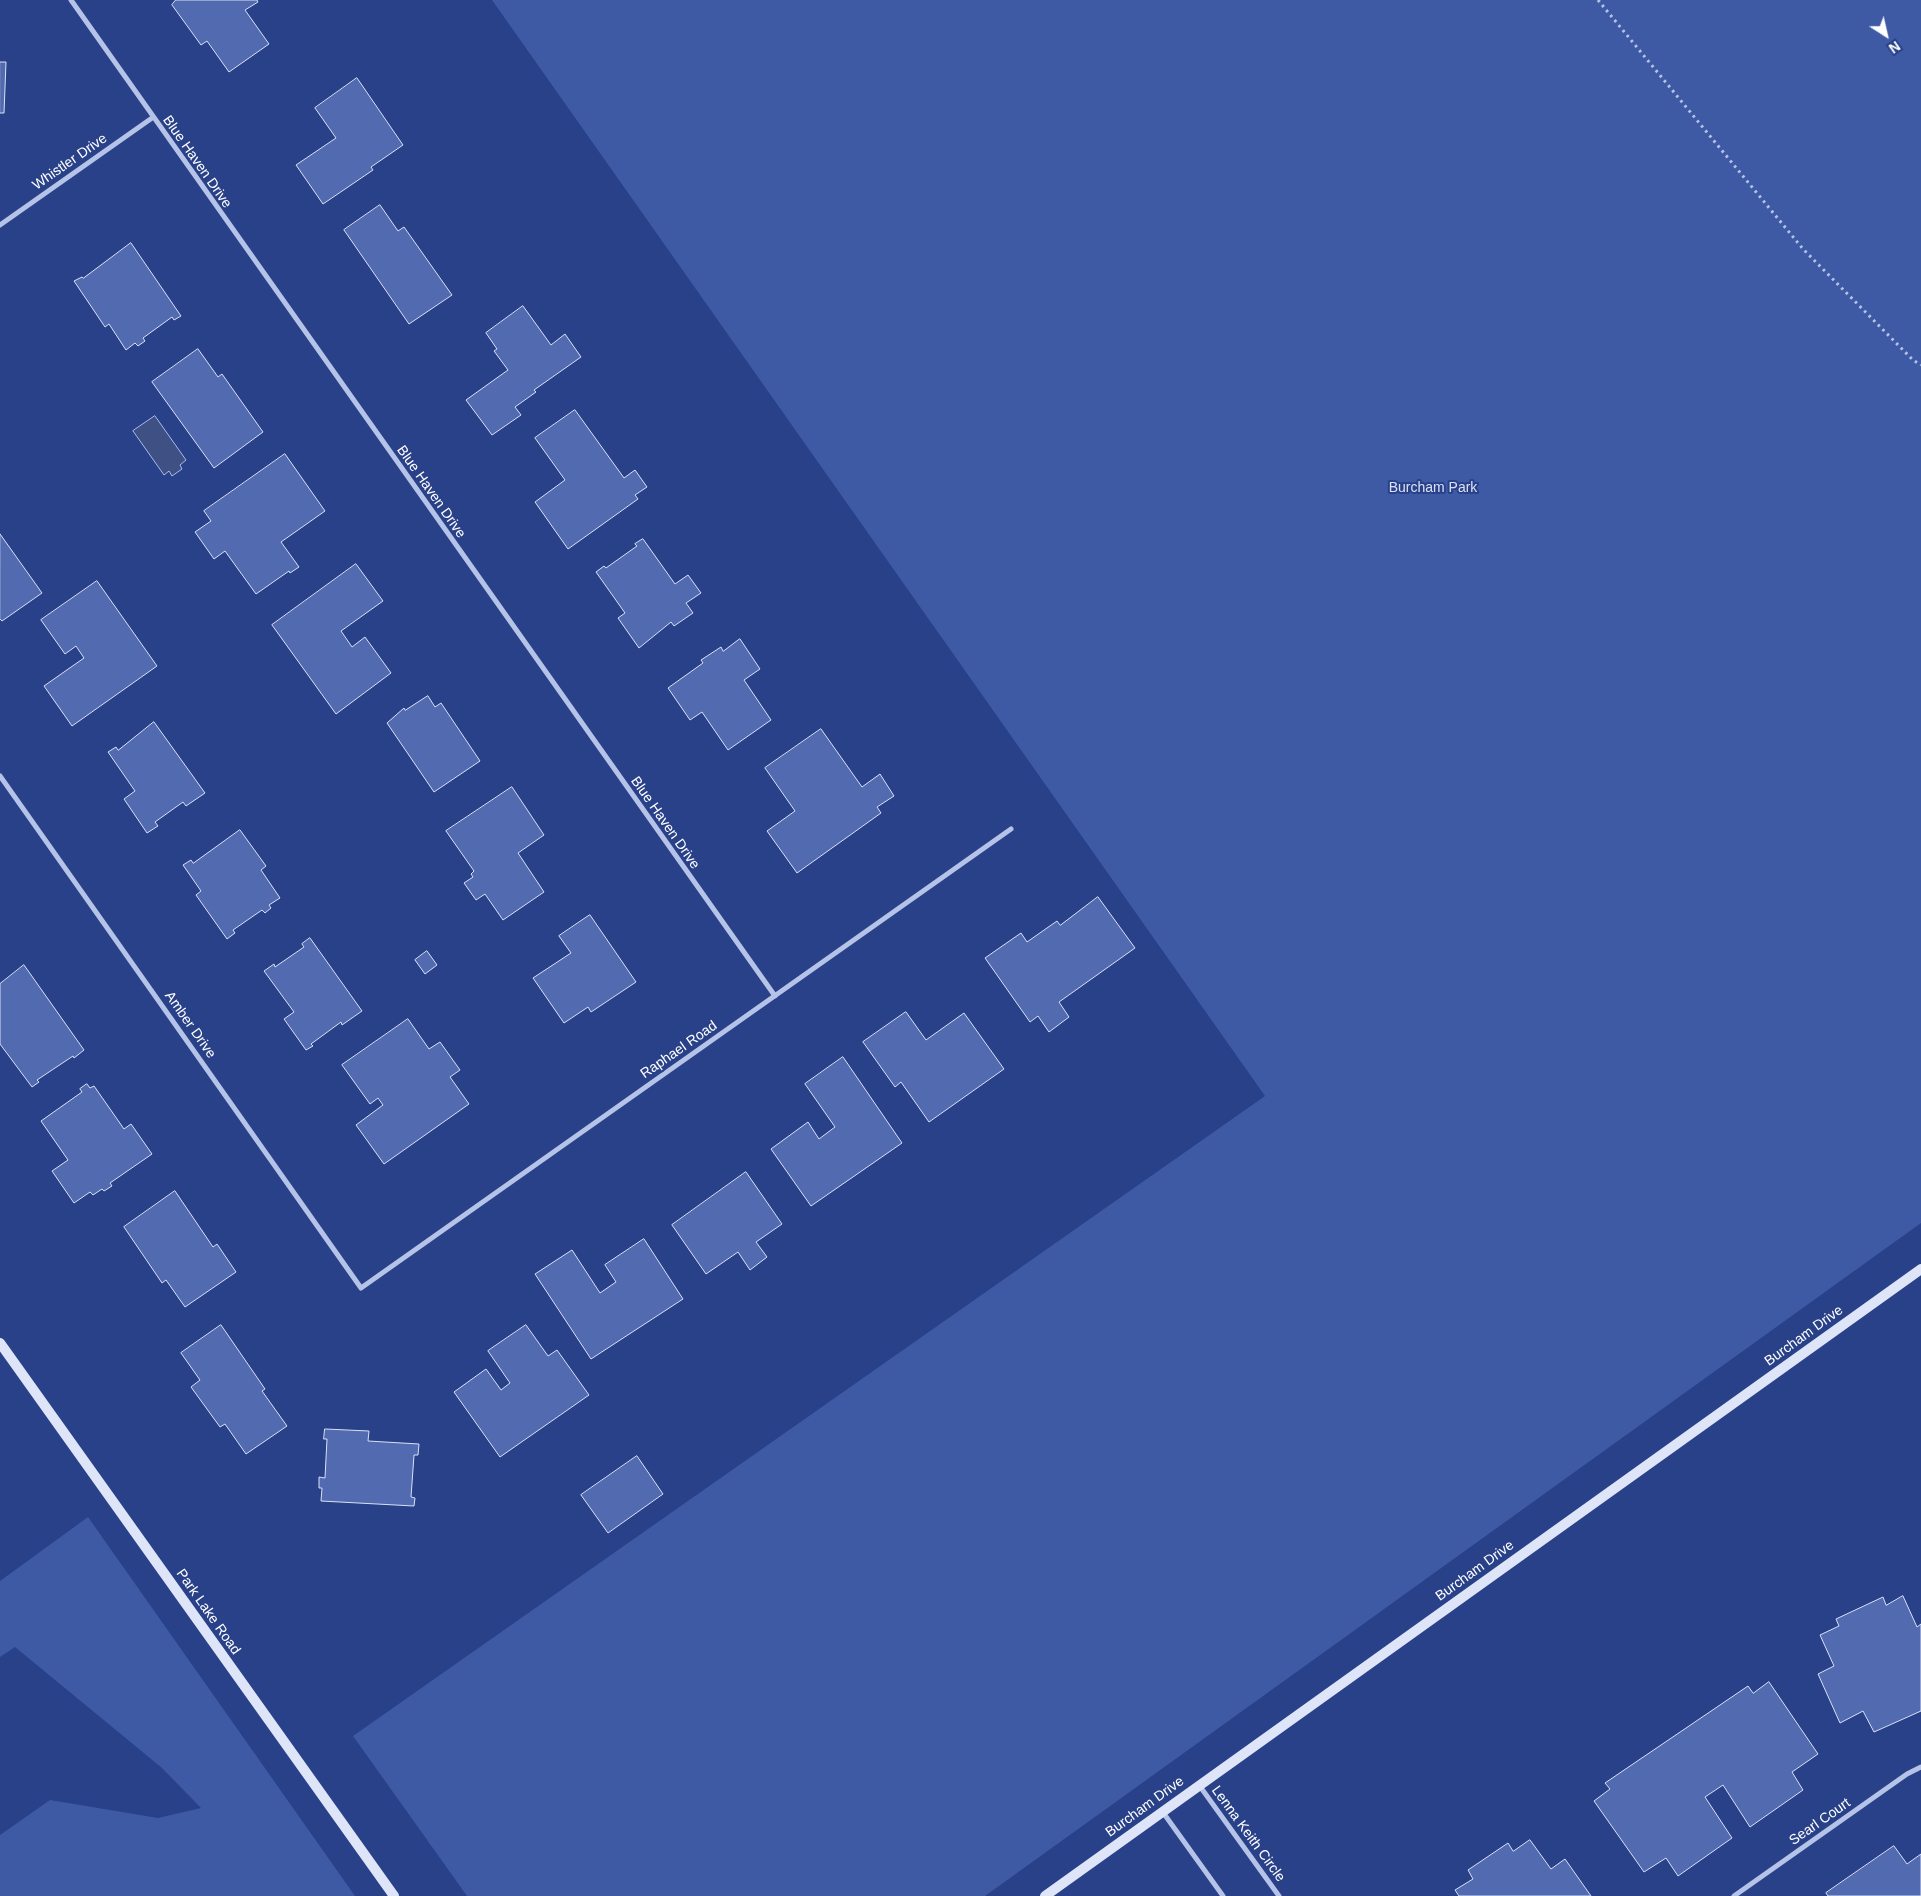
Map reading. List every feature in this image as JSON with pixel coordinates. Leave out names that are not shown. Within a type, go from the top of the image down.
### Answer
[{"type":"street","name":"Blue Haven Drive","points":[[71,0],[152,118],[775,996]]},
{"type":"street","name":"Whistler Drive","points":[[0,225],[152,118]]},
{"type":"street","name":"Amber Drive","points":[[0,776],[361,1288]]},
{"type":"street","name":"Raphael Road","points":[[361,1288],[1011,829]]},
{"type":"street","name":"Burcham Drive","points":[[1045,1896],[1921,1269]]},
{"type":"street","name":"Park Lake Road","points":[[0,1342],[394,1896]]},
{"type":"street","name":"Searl Court","points":[[1734,1896],[1908,1774],[1921,1768]]},
{"type":"street","name":"Lenna Keith Circle","points":[[1199,1785],[1280,1896]]},
{"type":"street","points":[[1162,1811],[1223,1896]]},
{"type":"path","points":[[1598,0],[1803,249],[1921,365]]},
{"type":"green space","name":"Burcham Park","points":[[492,0],[1921,0],[1921,1223],[985,1896],[467,1896],[353,1736],[1265,1096]]},
{"type":"green space","points":[[88,1517],[355,1896],[0,1896],[0,1835],[50,1800],[158,1818],[201,1808],[162,1768],[15,1647],[0,1657],[0,1581]]},
{"type":"shaded area","points":[[155,416],[186,460],[180,465],[182,469],[172,476],[169,471],[164,475],[133,431]]},
{"type":"building","points":[[176,0],[257,0],[258,2],[245,10],[269,44],[229,72],[207,41],[201,45],[172,5]]},
{"type":"building","points":[[0,62],[6,62],[4,113],[0,113]]},
{"type":"building","points":[[357,78],[403,145],[371,167],[373,170],[323,204],[296,165],[336,138],[315,108]]},
{"type":"building","points":[[380,205],[398,231],[404,227],[452,295],[409,324],[344,230]]},
{"type":"building","points":[[131,243],[181,316],[174,320],[172,317],[143,338],[145,341],[138,346],[135,343],[126,350],[109,324],[105,327],[74,281],[83,278]]},
{"type":"building","points":[[523,306],[551,345],[565,334],[581,357],[534,390],[536,392],[515,407],[521,415],[492,435],[466,400],[508,370],[494,351],[497,349],[486,333]]},
{"type":"building","points":[[198,349],[218,377],[222,374],[263,432],[214,468],[152,382]]},
{"type":"building","points":[[575,410],[624,478],[635,470],[647,487],[635,495],[638,499],[568,549],[535,502],[565,480],[535,438]]},
{"type":"building","points":[[285,454],[325,511],[281,542],[299,567],[290,573],[289,571],[256,594],[225,551],[214,559],[195,532],[211,521],[204,511]]},
{"type":"building","points":[[0,534],[42,593],[2,621],[0,619]]},
{"type":"building","points":[[643,539],[675,584],[688,575],[701,593],[686,603],[693,613],[674,626],[671,622],[639,648],[618,618],[625,613],[596,572],[604,566],[606,568],[637,546],[635,544]]},
{"type":"building","points":[[356,564],[383,601],[341,631],[352,647],[365,637],[391,673],[336,714],[272,625]]},
{"type":"building","points":[[97,581],[157,666],[72,726],[44,686],[84,658],[76,646],[65,654],[41,620]]},
{"type":"building","points":[[740,639],[760,669],[744,680],[771,720],[728,750],[702,712],[690,720],[668,688],[703,663],[701,660],[721,647],[723,651]]},
{"type":"building","points":[[428,696],[435,707],[441,703],[480,761],[434,792],[387,723],[404,708],[405,710]]},
{"type":"building","points":[[154,722],[205,793],[186,806],[183,802],[155,822],[158,826],[147,833],[124,799],[135,791],[108,752],[116,747],[118,750]]},
{"type":"building","points":[[821,729],[862,787],[880,774],[894,796],[877,807],[881,813],[797,873],[767,831],[795,811],[765,768]]},
{"type":"building","points":[[512,787],[544,835],[518,853],[544,892],[503,920],[485,894],[476,900],[464,883],[473,877],[471,874],[474,871],[446,831]]},
{"type":"building","points":[[240,830],[266,866],[261,870],[280,898],[269,905],[271,908],[265,913],[262,910],[233,930],[235,933],[227,939],[196,895],[201,891],[183,865],[191,860],[193,863]]},
{"type":"building","points":[[1098,897],[1135,948],[1059,1002],[1069,1017],[1049,1032],[1038,1016],[1030,1022],[985,958],[1021,933],[1027,942],[1057,921],[1060,925]]},
{"type":"building","points":[[590,915],[636,982],[591,1012],[588,1007],[564,1023],[533,978],[571,953],[559,936]]},
{"type":"building","points":[[310,938],[362,1011],[342,1025],[341,1022],[311,1044],[313,1046],[306,1050],[284,1019],[294,1012],[264,971],[274,964],[275,967],[304,947],[302,944]]},
{"type":"building","points":[[427,951],[437,965],[425,974],[415,960]]},
{"type":"building","points":[[24,965],[84,1050],[37,1080],[39,1082],[32,1087],[0,1044],[0,984]]},
{"type":"building","points":[[906,1012],[926,1040],[964,1013],[1004,1069],[929,1122],[901,1082],[895,1087],[863,1042]]},
{"type":"building","points":[[408,1019],[429,1049],[440,1042],[460,1070],[450,1077],[469,1104],[384,1164],[356,1125],[383,1105],[378,1098],[370,1104],[342,1065]]},
{"type":"building","points":[[843,1057],[902,1143],[811,1206],[771,1149],[808,1122],[819,1139],[835,1127],[805,1084]]},
{"type":"building","points":[[87,1084],[90,1088],[94,1086],[124,1129],[131,1124],[152,1154],[110,1183],[112,1186],[104,1191],[102,1189],[93,1195],[90,1192],[74,1203],[52,1171],[68,1160],[41,1121],[82,1092],[80,1089]]},
{"type":"building","points":[[746,1172],[782,1224],[756,1242],[767,1257],[750,1270],[738,1252],[706,1274],[672,1225]]},
{"type":"building","points":[[175,1191],[213,1247],[217,1244],[236,1272],[185,1307],[166,1280],[162,1283],[124,1227]]},
{"type":"building","points":[[644,1239],[683,1299],[591,1359],[535,1274],[572,1250],[600,1293],[616,1282],[605,1265]]},
{"type":"building","points":[[221,1325],[265,1389],[262,1391],[287,1426],[246,1454],[225,1424],[220,1427],[191,1387],[200,1380],[181,1353]]},
{"type":"building","points":[[526,1325],[548,1356],[557,1350],[589,1395],[500,1457],[454,1392],[486,1369],[501,1390],[510,1383],[488,1351]]},
{"type":"building","points":[[325,1429],[369,1431],[368,1441],[419,1444],[418,1455],[414,1455],[411,1497],[415,1498],[414,1506],[321,1501],[322,1488],[319,1488],[319,1477],[325,1478],[327,1439],[324,1439]]},
{"type":"building","points":[[637,1456],[663,1494],[608,1533],[581,1495]]},
{"type":"building","points":[[1903,1596],[1917,1627],[1921,1624],[1921,1711],[1874,1732],[1863,1711],[1840,1723],[1818,1674],[1834,1666],[1820,1635],[1839,1626],[1836,1619],[1883,1597],[1886,1605]]},
{"type":"building","points":[[1769,1682],[1818,1754],[1792,1772],[1803,1790],[1750,1827],[1723,1785],[1705,1797],[1732,1838],[1678,1876],[1666,1858],[1644,1872],[1594,1801],[1610,1789],[1605,1783],[1748,1686],[1753,1693]]},
{"type":"building","points":[[1530,1840],[1551,1869],[1565,1859],[1591,1896],[1459,1896],[1455,1890],[1473,1879],[1468,1870],[1508,1843],[1513,1851]]},
{"type":"building","points":[[1894,1846],[1907,1864],[1921,1854],[1921,1896],[1828,1896],[1826,1893]]}]
